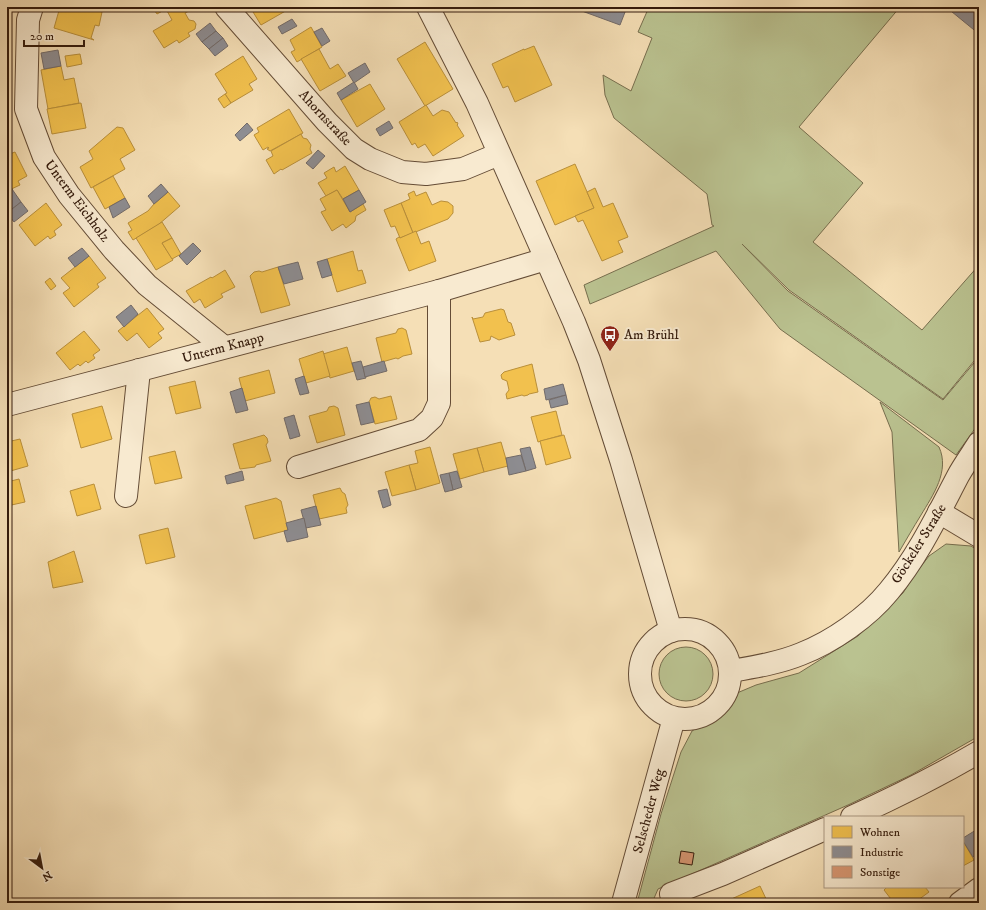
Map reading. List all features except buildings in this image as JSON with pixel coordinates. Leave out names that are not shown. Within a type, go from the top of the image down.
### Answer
[{"type":"street","name":"Unterm Eichholz","points":[[32,7],[28,20],[26,109],[44,157],[69,195],[114,250],[147,285],[224,347]]},
{"type":"street","name":"Ahornstraße","points":[[226,7],[327,122],[354,149],[370,159],[402,172],[426,174],[463,169],[499,154]]},
{"type":"street","points":[[428,7],[477,103],[574,322],[591,368],[621,460],[671,631]]},
{"type":"street","name":"Unterm Knapp","points":[[7,405],[439,291],[546,259]]},
{"type":"street","points":[[298,467],[420,430],[432,418],[439,404],[439,291]]},
{"type":"street","points":[[126,496],[139,370]]},
{"type":"street","name":"Göckeler Straße","points":[[731,671],[765,665],[801,654],[835,638],[864,616],[889,592],[906,568],[979,443]]},
{"type":"street","points":[[939,512],[979,536]]},
{"type":"street","points":[[690,629],[704,632],[716,640],[726,654],[731,671],[729,688],[724,698],[716,707],[704,715],[690,719],[674,718],[661,712],[650,702],[643,692],[640,680],[640,667],[644,655],[650,646],[658,638],[671,631],[690,629]]},
{"type":"street","name":"Selscheder Weg","points":[[623,903],[674,718]]},
{"type":"street","points":[[854,816],[947,771],[979,752]]},
{"type":"street","points":[[671,894],[736,868],[824,829]]},
{"type":"street","points":[[960,903],[979,889]]},
{"type":"green space","points":[[649,7],[900,7],[799,127],[863,183],[813,242],[922,330],[979,265],[979,355],[943,399],[789,290],[742,244],[788,291],[943,400],[979,357],[979,423],[956,455],[780,329],[716,251],[590,304],[584,285],[714,226],[712,225],[707,194],[614,118],[605,95],[603,75],[631,91],[652,38],[638,32]]},
{"type":"green space","points":[[880,402],[939,447],[942,456],[943,465],[935,491],[899,552],[892,432]]},
{"type":"green space","points":[[946,544],[971,546],[979,551],[979,736],[911,775],[848,805],[658,889],[652,903],[637,903],[661,814],[681,752],[692,731],[720,713],[737,693],[756,685],[799,673],[858,636],[903,593],[929,556]]},
{"type":"green space","points":[[681,647],[691,647],[701,651],[709,659],[713,669],[713,679],[709,689],[701,697],[691,701],[681,701],[671,697],[663,689],[659,679],[659,669],[663,659],[671,651]]},
{"type":"place","name":"Am Brühl","points":[[610,352]]}]
